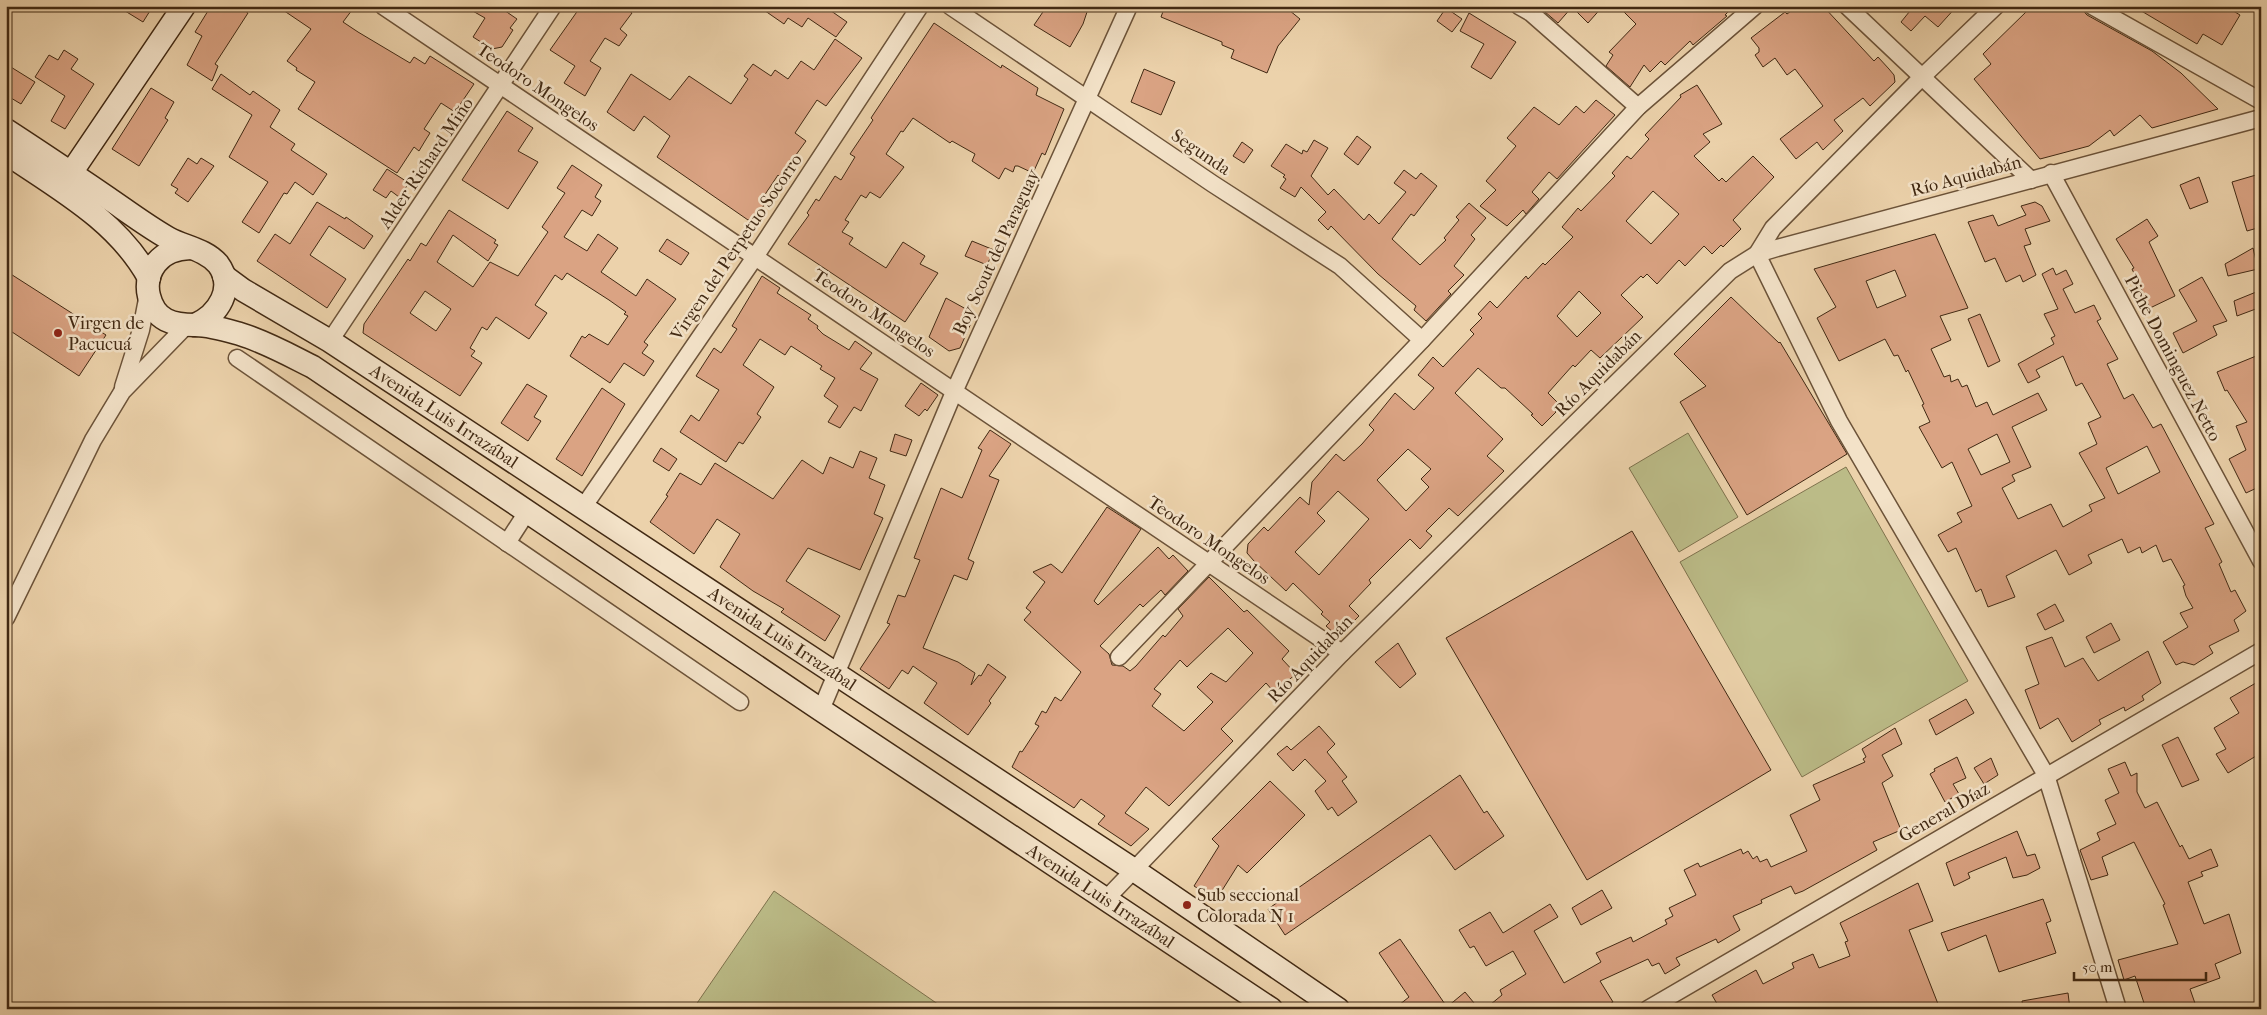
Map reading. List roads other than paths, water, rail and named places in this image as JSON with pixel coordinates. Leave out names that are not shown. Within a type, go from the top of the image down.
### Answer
[{"type":"main road","points":[[71,173],[184,6]]},
{"type":"main road","name":"Avenida Luis Irrazábal","points":[[6,130],[146,224],[211,257],[219,266],[224,276],[243,290],[330,341],[582,509],[1134,870],[1338,1009]]},
{"type":"main road","name":"Avenida Luis Irrazábal","points":[[6,153],[111,228],[138,259],[148,286],[151,304],[166,320],[191,326],[220,329],[259,341],[313,367],[820,710],[1271,1009]]},
{"type":"main road","points":[[148,286],[153,268],[164,256],[178,249],[190,248]]},
{"type":"main road","points":[[191,326],[207,320],[216,312],[222,301],[225,289],[224,276]]},
{"type":"street","name":"Teodoro Mongelos","points":[[383,6],[1342,654]]},
{"type":"street","name":"Alder Richard Miño","points":[[330,341],[554,6]]},
{"type":"street","name":"Virgen del Perpetuo Socorro","points":[[582,509],[755,257],[920,6]]},
{"type":"street","name":"Segunda","points":[[950,6],[1213,184],[1340,266],[1422,340]]},
{"type":"street","name":"Boy Scout del Paraguay","points":[[820,710],[837,675],[954,392],[1129,6]]},
{"type":"street","points":[[1519,6],[1530,13],[1638,107]]},
{"type":"street","points":[[1119,657],[1422,340],[1638,107],[1755,6]]},
{"type":"street","points":[[1846,6],[2031,180]]},
{"type":"street","points":[[1996,6],[1922,77],[1773,228],[1757,254],[1839,420],[2046,775],[2118,1009]]},
{"type":"street","points":[[2092,6],[2261,101]]},
{"type":"street","name":"Río Aquidabán","points":[[1106,899],[1342,654],[1730,271],[1757,254],[2261,118]]},
{"type":"street","name":"Piche Dominguez Netto","points":[[2051,174],[2261,561]]},
{"type":"street","points":[[6,618],[93,440],[122,392],[141,330],[148,286]]},
{"type":"street","points":[[122,392],[191,326]]},
{"type":"street","points":[[236,358],[740,702]]},
{"type":"street","points":[[507,543],[527,512]]},
{"type":"street","name":"General Díaz","points":[[1648,1009],[2261,651]]},
{"type":"place","name":"Virgen de Pacucuá","points":[[58,333]]},
{"type":"place","name":"Sub seccional Colorada N 1","points":[[1187,905]]}]
